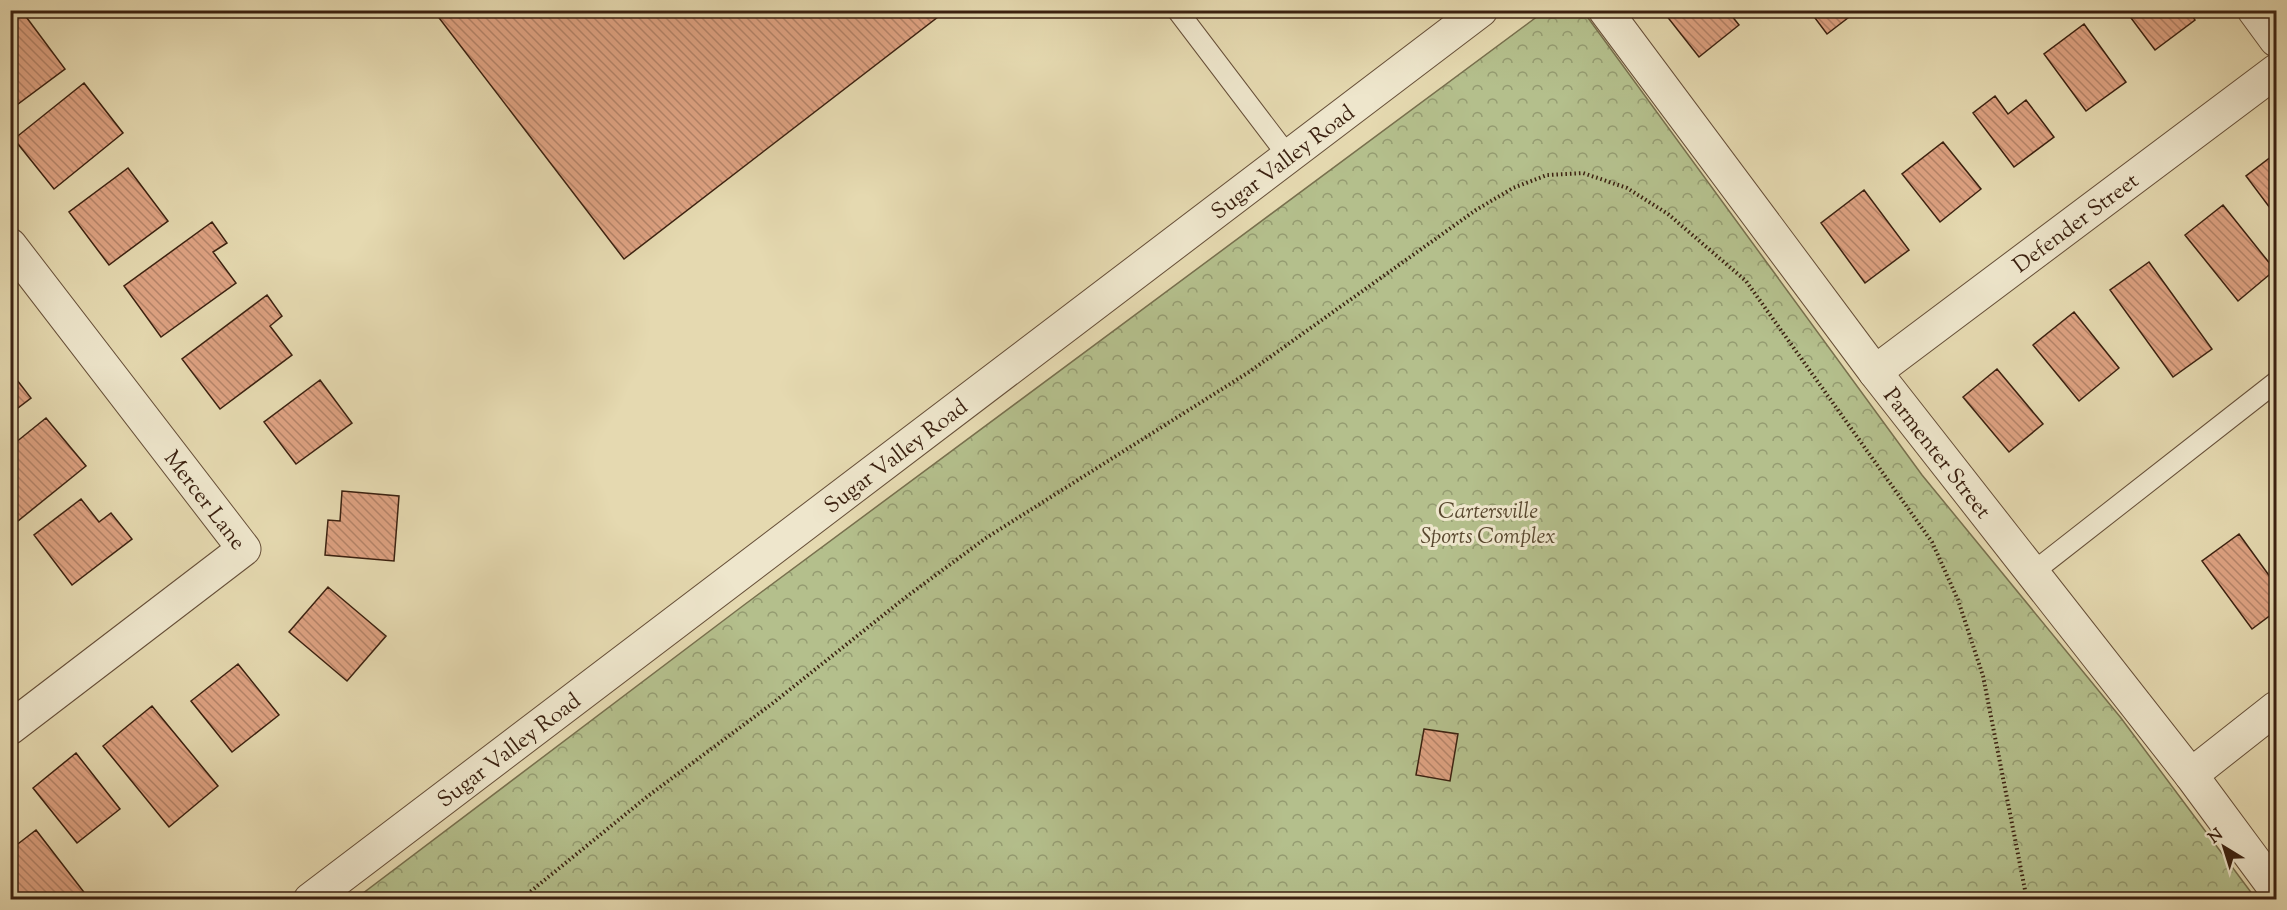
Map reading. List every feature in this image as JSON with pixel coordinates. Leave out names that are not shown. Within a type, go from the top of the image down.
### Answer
[{"type":"street","name":"Sugar Valley Road","points":[[310,900],[1481,10]]},
{"type":"street","name":"Parmenter Street","points":[[1605,10],[1875,372],[2191,775],[2277,890]]},
{"type":"street","points":[[2254,10],[2277,40]]},
{"type":"street","name":"Defender Street","points":[[1875,372],[2277,71]]},
{"type":"street","name":"Mercer Lane","points":[[10,244],[244,549],[10,728]]},
{"type":"street","points":[[2191,775],[2277,708]]},
{"type":"lane","points":[[1177,10],[1288,156]]},
{"type":"lane","points":[[2032,573],[2277,382]]},
{"type":"path","points":[[520,900],[648,796],[773,703],[906,597],[986,538],[1249,372],[1476,210],[1513,188],[1547,175],[1583,173],[1627,188],[1668,214],[1746,281],[1932,542],[1958,600],[1983,676],[2027,900]]},
{"type":"green space","name":"Cartersville Sports Complex","points":[[1546,10],[1583,11],[1922,475],[2121,718],[2256,899],[354,900],[744,605]]},
{"type":"building","points":[[433,10],[947,10],[624,259]]},
{"type":"building","points":[[1662,10],[1727,10],[1739,25],[1699,57]]},
{"type":"building","points":[[1809,10],[1856,10],[1857,11],[1827,34]]},
{"type":"building","points":[[2125,10],[2189,10],[2195,20],[2155,50]]},
{"type":"building","points":[[24,14],[65,69],[10,110],[10,24]]},
{"type":"building","points":[[2084,24],[2126,82],[2086,111],[2044,54]]},
{"type":"building","points":[[84,83],[123,133],[54,189],[14,139]]},
{"type":"building","points":[[1995,96],[2008,114],[2026,100],[2054,137],[2014,167],[1973,113]]},
{"type":"building","points":[[1943,142],[1981,189],[1940,222],[1902,174]]},
{"type":"building","points":[[2276,153],[2276,216],[2246,176]]},
{"type":"building","points":[[128,168],[168,221],[109,265],[69,212]]},
{"type":"building","points":[[1864,190],[1909,250],[1865,283],[1821,223]]},
{"type":"building","points":[[2223,205],[2275,270],[2238,301],[2185,235]]},
{"type":"building","points":[[212,222],[227,243],[213,252],[236,283],[161,337],[124,286]]},
{"type":"building","points":[[2149,262],[2212,349],[2173,377],[2110,290]]},
{"type":"building","points":[[267,295],[282,316],[270,326],[292,355],[220,409],[182,359]]},
{"type":"building","points":[[2074,312],[2119,368],[2079,401],[2033,345]]},
{"type":"building","points":[[1997,369],[2043,424],[2009,452],[1963,397]]},
{"type":"building","points":[[10,371],[31,398],[10,414]]},
{"type":"building","points":[[320,380],[352,423],[296,464],[264,422]]},
{"type":"building","points":[[46,418],[86,466],[13,525],[10,522],[10,447]]},
{"type":"building","points":[[342,491],[399,496],[394,561],[325,555],[328,520],[340,521]]},
{"type":"building","points":[[81,499],[99,522],[111,513],[132,539],[72,585],[34,535]]},
{"type":"building","points":[[2239,534],[2276,585],[2276,611],[2252,629],[2202,561]]},
{"type":"building","points":[[328,587],[386,636],[347,681],[289,632]]},
{"type":"building","points":[[238,664],[279,715],[232,752],[191,701]]},
{"type":"building","points":[[152,706],[218,786],[169,827],[103,746]]},
{"type":"building","points":[[1424,729],[1458,734],[1450,781],[1416,775]]},
{"type":"building","points":[[76,753],[120,809],[77,843],[33,788]]},
{"type":"building","points":[[36,830],[90,900],[10,900],[10,850]]}]
